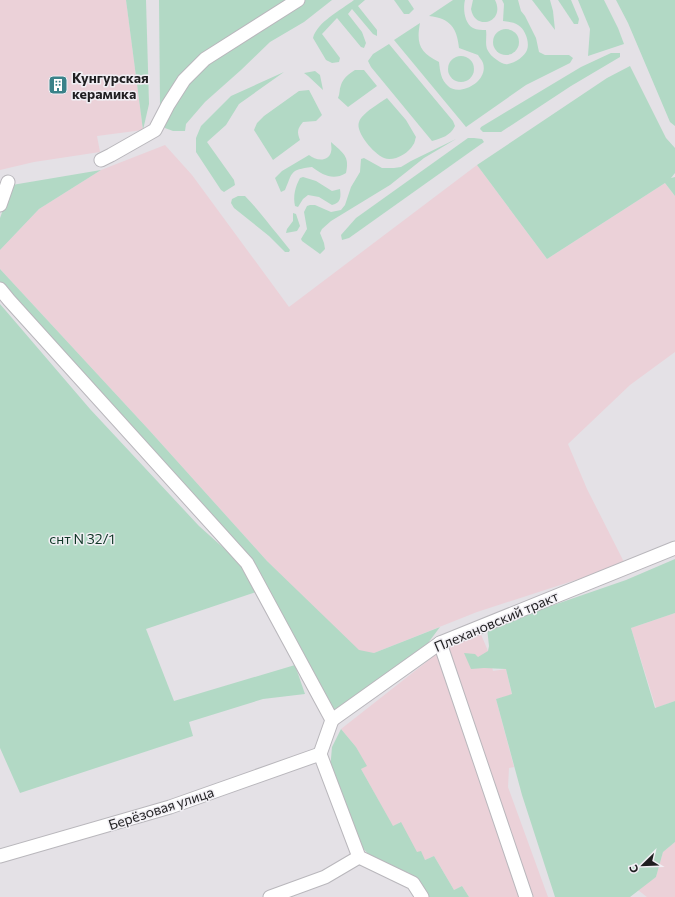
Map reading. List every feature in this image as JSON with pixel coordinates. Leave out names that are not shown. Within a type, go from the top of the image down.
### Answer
[{"type":"street","points":[[101,160],[155,130],[168,105],[184,80],[205,59],[298,0]]},
{"type":"street","points":[[0,205],[8,182]]},
{"type":"street","points":[[0,289],[247,563],[332,720],[320,754],[359,857],[413,883],[422,897]]},
{"type":"street","name":"Плехановский тракт","points":[[332,720],[440,642],[675,548]]},
{"type":"street","points":[[440,642],[526,897]]},
{"type":"street","name":"Берёзовая улица","points":[[0,856],[170,807],[320,754]]},
{"type":"street","points":[[270,897],[325,877],[359,857]]},
{"type":"shaded area","points":[[0,0],[126,0],[143,130],[97,136],[100,152],[34,162],[0,170]]},
{"type":"shaded area","points":[[165,145],[192,175],[289,307],[477,165],[547,259],[665,183],[675,196],[675,352],[630,385],[568,444],[587,489],[625,564],[477,612],[374,653],[359,651],[267,561],[149,430],[0,269],[0,250],[39,209],[101,170]]},
{"type":"shaded area","points":[[675,613],[675,701],[656,708],[631,628]]},
{"type":"shaded area","points":[[480,632],[488,651],[493,671],[506,669],[512,695],[496,699],[514,767],[509,768],[508,787],[548,897],[469,897],[462,886],[454,890],[434,856],[425,860],[417,853],[400,822],[393,827],[361,769],[366,766],[356,747],[341,729],[448,645]]},
{"type":"shaded area","points":[[675,842],[675,897],[647,897],[638,890],[656,877],[663,852]]},
{"type":"green space","points":[[126,0],[146,0],[149,104],[143,130]]},
{"type":"green space","points":[[159,0],[332,0],[304,22],[270,42],[205,102],[186,124],[185,131],[173,131],[165,128],[160,105]]},
{"type":"green space","points":[[354,0],[365,0],[358,6],[377,30],[377,36],[373,34],[352,9],[348,14],[362,32],[366,43],[364,48],[361,47],[337,18],[322,34],[340,58],[339,62],[332,63],[326,60],[313,38],[315,32],[336,12]]},
{"type":"green space","points":[[394,0],[408,0],[414,9],[409,14],[404,14]]},
{"type":"green space","points":[[453,0],[465,0],[464,11],[468,23],[475,29],[486,30],[487,49],[495,59],[502,63],[507,64],[519,59],[526,52],[528,43],[525,33],[521,27],[515,23],[503,21],[504,4],[502,0],[518,0],[521,11],[536,38],[539,52],[545,55],[569,55],[573,58],[570,63],[526,85],[466,127],[394,40],[420,23],[419,42],[421,47],[427,55],[439,62],[441,75],[446,84],[453,89],[459,90],[472,86],[482,76],[484,70],[482,61],[478,55],[459,48],[456,35],[451,25],[442,19],[429,16]]},
{"type":"green space","points":[[473,0],[495,0],[497,8],[493,19],[483,22],[478,20],[474,16],[471,9]]},
{"type":"green space","points":[[532,0],[550,0],[555,30]]},
{"type":"green space","points":[[558,0],[571,0],[579,19],[578,24],[574,24]]},
{"type":"green space","points":[[578,0],[604,0],[624,44],[588,56],[590,29]]},
{"type":"green space","points":[[616,0],[675,0],[675,126],[670,122],[628,23]]},
{"type":"green space","points":[[506,29],[515,33],[519,42],[515,51],[506,55],[497,51],[493,42],[497,33]]},
{"type":"green space","points":[[389,44],[453,121],[455,126],[451,132],[445,136],[432,141],[371,67],[368,61],[373,54]]},
{"type":"green space","points":[[611,53],[620,53],[620,57],[571,86],[501,132],[483,132],[480,129],[581,67]]},
{"type":"green space","points":[[461,56],[470,60],[474,69],[470,78],[461,82],[452,78],[448,69],[452,60]]},
{"type":"green space","points":[[630,66],[666,138],[675,148],[675,173],[671,178],[675,177],[675,196],[665,183],[547,259],[477,165],[607,78]]},
{"type":"green space","points":[[355,70],[364,70],[377,86],[348,107],[338,98],[340,87],[343,80]]},
{"type":"green space","points":[[315,71],[320,75],[323,90],[304,73]]},
{"type":"green space","points":[[284,72],[239,104],[226,125],[207,142],[234,180],[235,185],[224,192],[221,190],[196,152],[196,138],[201,126],[231,96]]},
{"type":"green space","points":[[309,90],[322,115],[316,121],[303,122],[298,131],[300,140],[273,160],[254,130],[257,123],[264,116],[299,91]]},
{"type":"green space","points":[[387,98],[406,120],[416,137],[414,144],[408,151],[392,159],[384,158],[375,152],[366,142],[359,126],[359,122],[364,115]]},
{"type":"green space","points":[[468,138],[482,139],[484,142],[349,238],[342,240],[341,235],[356,218]]},
{"type":"green space","points":[[456,139],[424,158],[390,185],[331,221],[322,229],[320,233],[325,249],[320,254],[302,241],[301,239],[307,229],[304,212],[307,206],[315,205],[331,212],[341,210],[345,205],[351,187],[360,172],[361,159],[364,158],[382,168],[401,167]]},
{"type":"green space","points":[[331,142],[342,152],[346,159],[346,173],[337,177],[332,177],[324,175],[312,167],[299,169],[293,173],[285,190],[281,192],[275,178],[282,171],[309,155],[321,160],[327,158],[331,151]]},
{"type":"green space","points":[[101,170],[39,209],[0,250],[0,218],[12,185]]},
{"type":"green space","points":[[303,177],[316,181],[332,191],[340,189],[339,201],[332,205],[319,197],[308,195],[303,199],[298,207],[295,206],[294,195],[300,178]]},
{"type":"green space","points":[[238,196],[245,196],[290,250],[289,252],[285,252],[269,236],[234,208],[231,203],[232,199]]},
{"type":"green space","points":[[293,213],[296,214],[300,226],[297,231],[286,233],[293,221]]},
{"type":"green space","points":[[0,269],[149,430],[267,561],[359,650],[374,653],[440,627],[425,647],[334,713],[249,557],[10,296],[0,282]]},
{"type":"green space","name":"снт N 32/1","points":[[0,304],[90,409],[199,526],[237,560],[259,591],[146,629],[174,701],[295,665],[305,694],[263,699],[189,722],[193,736],[20,793],[0,748]]},
{"type":"green space","points":[[675,559],[675,613],[631,628],[655,708],[675,701],[675,842],[663,852],[656,877],[630,897],[555,897],[522,795],[496,699],[512,694],[506,669],[471,669],[464,653],[475,654],[478,657],[488,651],[489,646],[487,628],[626,580]]},
{"type":"green space","points":[[341,729],[356,747],[367,766],[361,769],[393,826],[401,822],[417,852],[421,851],[425,860],[434,856],[454,890],[462,886],[469,897],[428,897],[421,884],[409,873],[373,859],[357,842],[330,770],[332,747]]},
{"type":"place","name":"Кунгурская керамика","points":[[58,85]]}]
